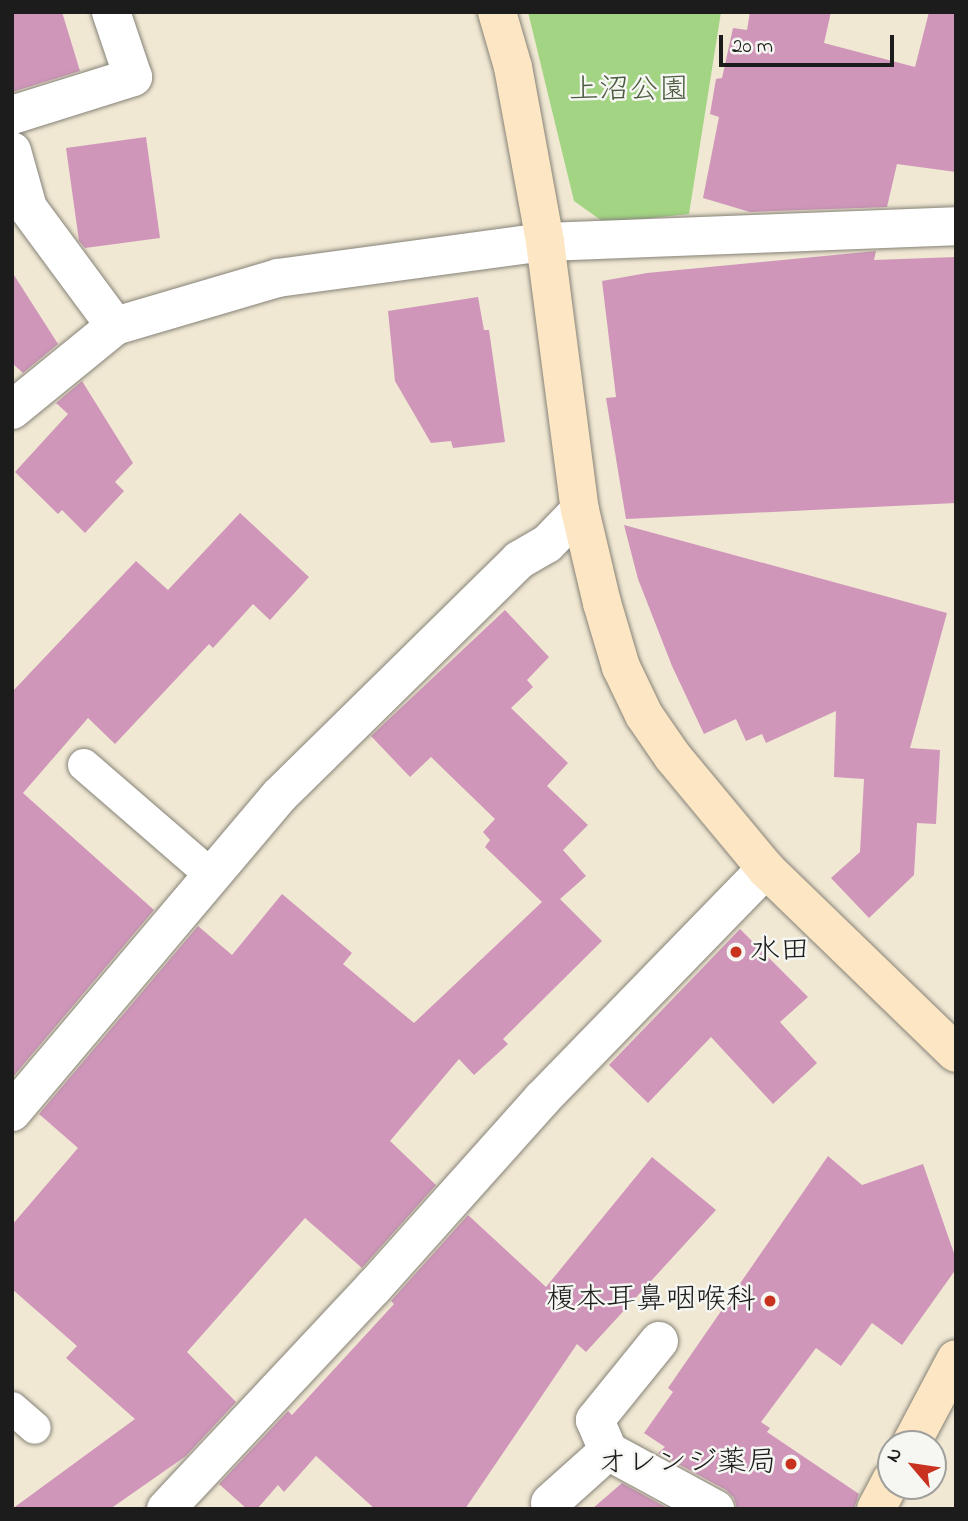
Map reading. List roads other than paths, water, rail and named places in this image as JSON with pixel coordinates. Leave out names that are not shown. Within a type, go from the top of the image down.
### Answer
[{"type":"street","points":[[12,115],[132,77],[111,12]]},
{"type":"street","points":[[497,12],[513,67],[545,242],[580,510],[617,654],[644,715],[673,757],[766,869],[956,1054]]},
{"type":"street","points":[[12,151],[20,212],[115,326]]},
{"type":"street","points":[[12,410],[115,326],[278,278],[545,242],[956,226]]},
{"type":"street","points":[[12,1112],[280,795],[519,560],[547,544],[580,510]]},
{"type":"street","points":[[166,1509],[374,1287],[542,1099],[766,869]]},
{"type":"street","points":[[659,1341],[595,1420],[608,1451],[715,1509]]},
{"type":"street","points":[[918,1430],[956,1359]]},
{"type":"street","points":[[550,1503],[608,1451]]},
{"type":"lane","points":[[84,765],[212,876]]},
{"type":"place","name":"水田","points":[[736,952]]},
{"type":"place","name":"榎本耳鼻咽喉科","points":[[770,1301]]},
{"type":"place","name":"オレンジ薬局","points":[[791,1464]]},
{"type":"park label","name":"上沼公園","points":[[629,91]]}]
